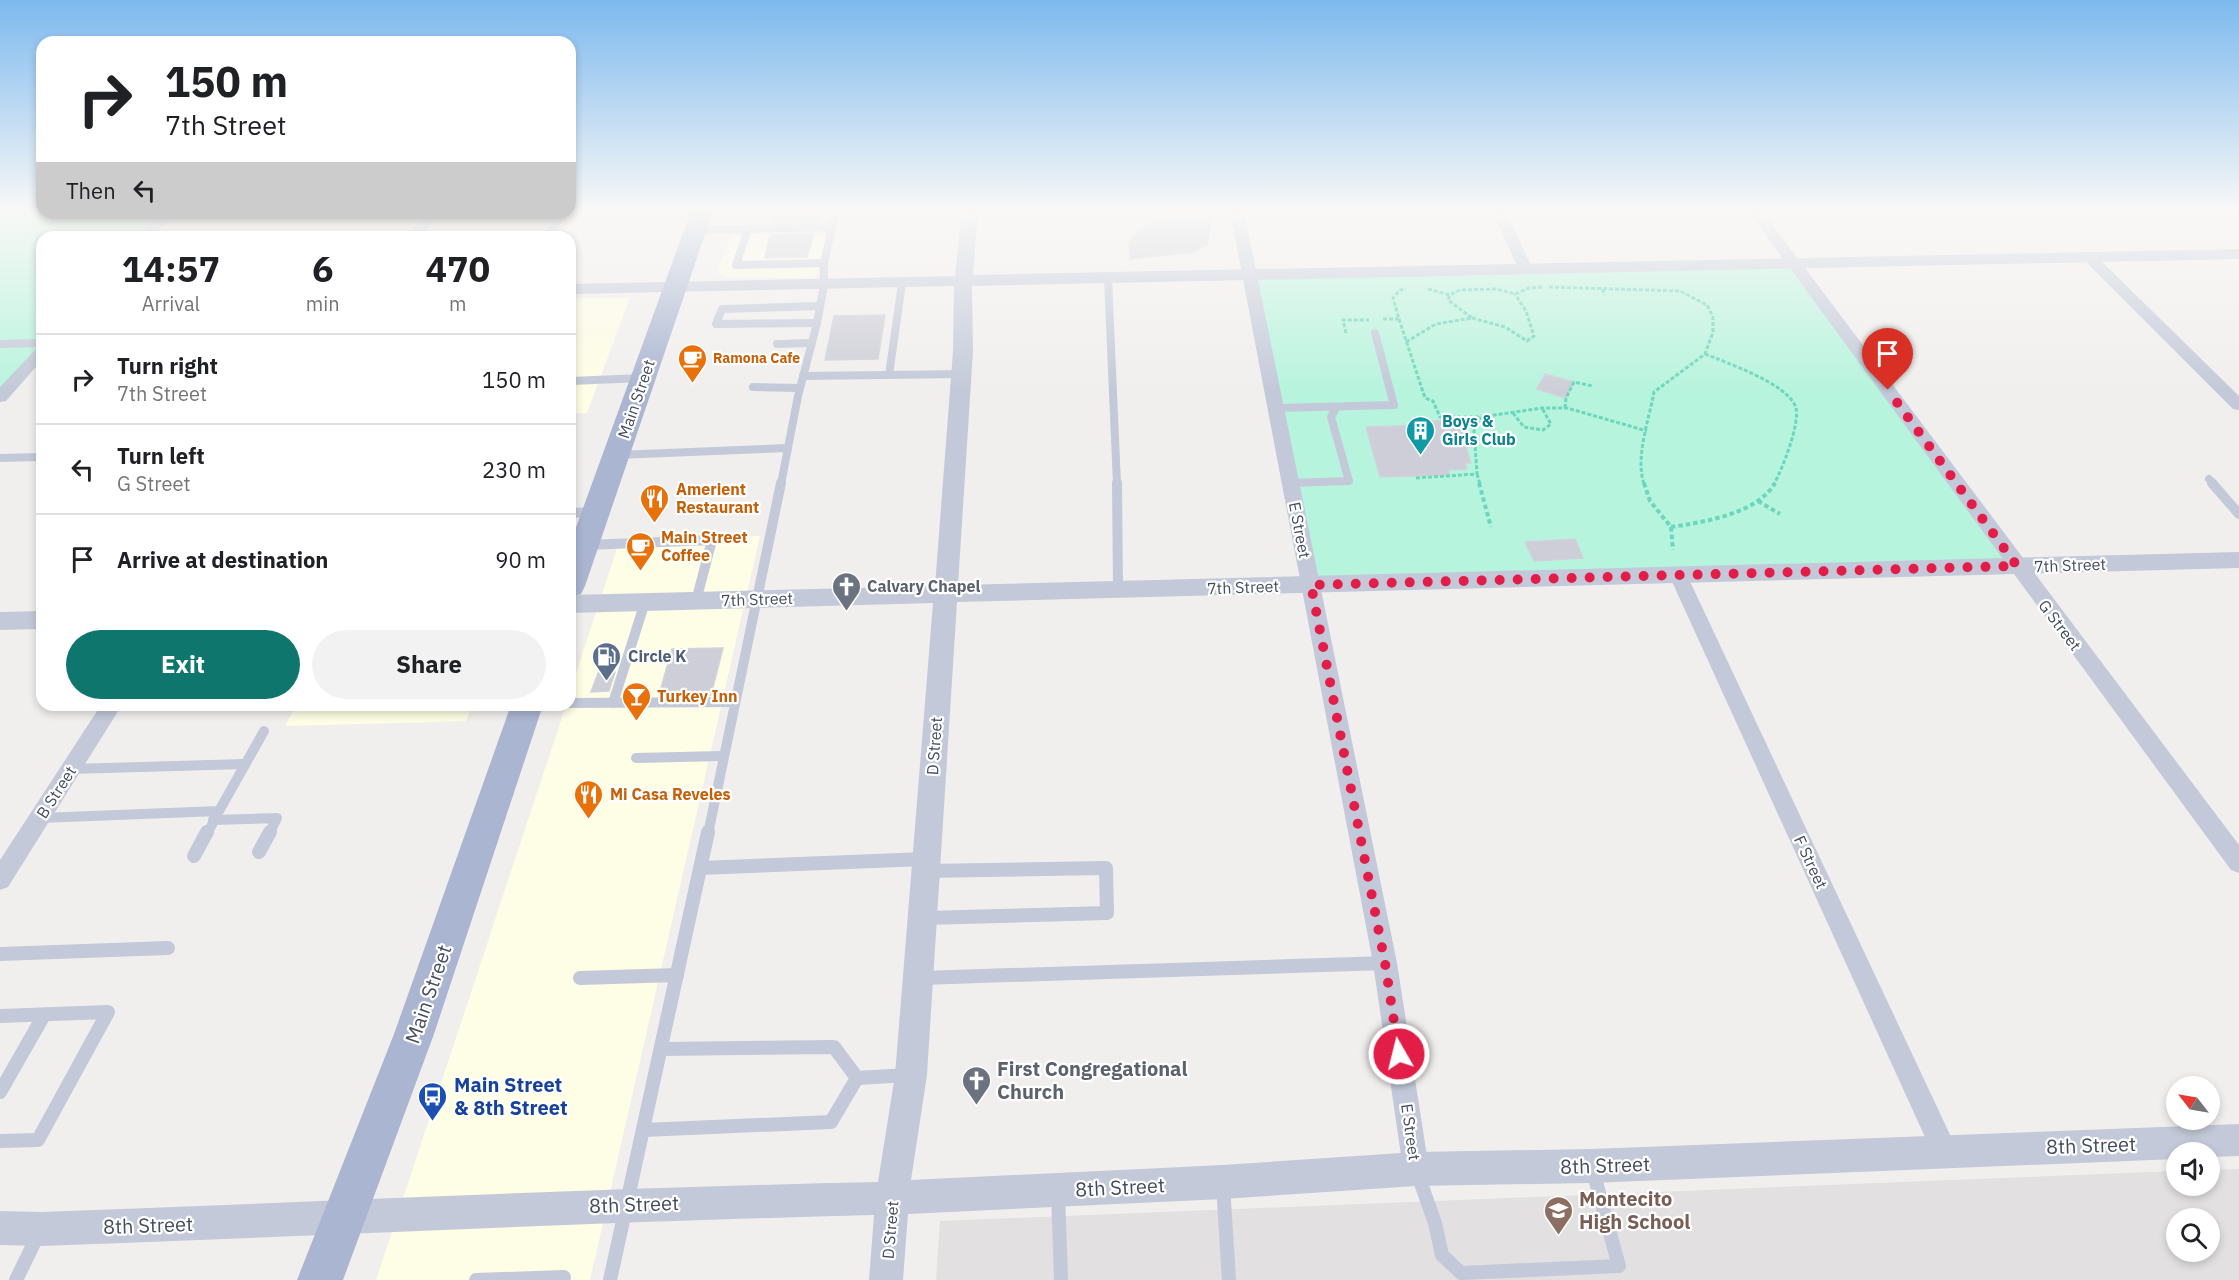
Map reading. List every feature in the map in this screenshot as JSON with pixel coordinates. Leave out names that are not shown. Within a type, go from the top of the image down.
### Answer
[{"type":"main road","name":"Main Street","points":[[576,570],[585,545],[583,512],[617,454],[682,271]]},
{"type":"main road","name":"Main Street","points":[[320,1280],[414,1034],[525,711]]},
{"type":"street","name":"D Street","points":[[886,1280],[892,1198],[911,1075],[962,374],[965,271]]},
{"type":"street","name":"E Street","points":[[1249,271],[1385,963],[1416,1169]]},
{"type":"street","points":[[576,289],[1400,271]]},
{"type":"street","name":"G Street","points":[[1801,271],[2017,566],[2239,863]]},
{"type":"street","points":[[2103,271],[2239,405]]},
{"type":"street","points":[[0,397],[36,358]]},
{"type":"street","points":[[2219,386],[2239,385]]},
{"type":"street","name":"7th Street","points":[[576,604],[2239,560]]},
{"type":"street","name":"F Street","points":[[1678,575],[1944,1150]]},
{"type":"street","points":[[0,621],[36,620]]},
{"type":"street","name":"B Street","points":[[0,880],[108,711]]},
{"type":"street","name":"8th Street","points":[[0,1228],[41,1229],[342,1218],[626,1204],[892,1198],[1222,1182],[1416,1169],[1591,1166],[1944,1150],[2239,1140]]},
{"type":"lane","points":[[610,1280],[734,702],[759,599],[788,448],[817,323],[824,285],[824,271]]},
{"type":"lane","points":[[1108,278],[1116,437],[1118,590]]},
{"type":"lane","points":[[889,375],[902,283]]},
{"type":"lane","points":[[817,323],[716,324],[722,309],[819,306]]},
{"type":"lane","points":[[1277,408],[1394,405],[1375,333]]},
{"type":"lane","points":[[0,344],[36,343]]},
{"type":"lane","points":[[777,344],[811,343]]},
{"type":"lane","points":[[753,387],[889,375],[962,374]]},
{"type":"lane","points":[[576,381],[643,378]]},
{"type":"lane","points":[[1291,483],[1349,481],[1331,417],[1336,408]]},
{"type":"lane","points":[[617,454],[788,448]]},
{"type":"lane","points":[[0,458],[36,457]]},
{"type":"lane","points":[[2209,479],[2239,514]]},
{"type":"lane","points":[[585,545],[712,540],[696,601]]},
{"type":"lane","points":[[613,703],[645,602]]},
{"type":"lane","points":[[576,703],[734,702]]},
{"type":"lane","points":[[194,856],[264,731]]},
{"type":"lane","points":[[636,758],[723,756]]},
{"type":"lane","points":[[71,769],[245,764]]},
{"type":"lane","points":[[39,818],[216,816],[277,818],[259,852]]},
{"type":"lane","points":[[700,868],[926,866],[1106,868],[1107,913],[922,918]]},
{"type":"lane","points":[[0,954],[168,948]]},
{"type":"lane","points":[[917,978],[1385,963]]},
{"type":"lane","points":[[580,978],[677,975]]},
{"type":"lane","points":[[0,1016],[108,1012],[38,1140],[0,1141]]},
{"type":"lane","points":[[0,1092],[44,1014]]},
{"type":"lane","points":[[661,1049],[834,1047],[857,1078]]},
{"type":"lane","points":[[857,1078],[911,1075]]},
{"type":"lane","points":[[644,1130],[831,1122],[857,1078]]},
{"type":"lane","points":[[1416,1169],[1435,1223],[1442,1255],[1461,1273],[1619,1266],[1591,1166]]},
{"type":"lane","points":[[1222,1182],[1229,1280]]},
{"type":"lane","points":[[1058,1190],[1061,1280]]},
{"type":"lane","points":[[16,1280],[41,1229]]},
{"type":"lane","points":[[476,1280],[564,1277],[563,1280]]},
{"type":"path","points":[[1515,294],[1526,311],[1533,330],[1534,336],[1527,341],[1505,327],[1472,318],[1448,300],[1450,295],[1460,290],[1496,289],[1515,294],[1529,288],[1543,287],[1602,290],[1658,288],[1692,295],[1707,305],[1713,316],[1713,332],[1705,354],[1654,392],[1647,431],[1641,475],[1650,501],[1671,527],[1673,550]]},
{"type":"path","points":[[1418,288],[1439,290],[1450,295]]},
{"type":"path","points":[[1409,289],[1400,290],[1393,298],[1425,398],[1433,402],[1440,417],[1481,417],[1542,408],[1565,408],[1647,431]]},
{"type":"path","points":[[1602,290],[1605,296]]},
{"type":"path","points":[[1406,342],[1436,324],[1472,318]]},
{"type":"path","points":[[1346,333],[1343,320],[1399,319]]},
{"type":"path","points":[[1671,527],[1691,525],[1758,501],[1767,495],[1776,480],[1796,423],[1796,405],[1784,392],[1705,354]]},
{"type":"path","points":[[1565,408],[1566,398],[1574,382],[1593,386]]},
{"type":"path","points":[[1513,413],[1524,427],[1543,430],[1551,424],[1542,408]]},
{"type":"path","points":[[1458,417],[1474,430]]},
{"type":"path","points":[[1481,417],[1474,430],[1477,474],[1491,527]]},
{"type":"path","points":[[1416,478],[1477,474]]},
{"type":"path","points":[[1758,501],[1780,514]]},
{"type":"shaded area","points":[[718,271],[818,271],[816,278],[727,277],[719,274]]},
{"type":"shaded area","points":[[576,298],[630,298],[587,413],[576,414]]},
{"type":"shaded area","points":[[760,536],[590,1280],[376,1280],[564,711],[576,711],[576,674],[620,539]]},
{"type":"shaded area","points":[[293,711],[470,711],[466,721],[285,726]]},
{"type":"shaded area","name":"Montecito High School","points":[[2239,1169],[2239,1280],[936,1280],[940,1221],[2166,1171],[2166,1196],[2220,1196],[2220,1170]]},
{"type":"green space","points":[[0,271],[36,271],[36,357],[0,397]]},
{"type":"green space","points":[[1399,271],[1801,271],[2018,566],[1312,585],[1251,274]]},
{"type":"building","points":[[885,315],[878,359],[825,360],[834,316]]},
{"type":"building","points":[[1545,374],[1574,382],[1566,398],[1537,389]]},
{"type":"building","name":"Boys & Girls Club","points":[[1461,420],[1471,447],[1466,448],[1471,463],[1465,463],[1467,469],[1448,470],[1449,475],[1380,477],[1366,427],[1433,425],[1431,421]]},
{"type":"building","points":[[1575,539],[1583,558],[1534,561],[1525,542]]},
{"type":"building","points":[[723,648],[711,695],[659,695],[672,649]]},
{"type":"building","points":[[615,672],[609,691],[591,692],[598,673]]},
{"type":"place","name":"Ramona Cafe","points":[[692,384]]},
{"type":"place","name":"Boys & Girls Club","points":[[1421,456]]},
{"type":"place","name":"Amerient Restaurant","points":[[655,524]]},
{"type":"place","name":"Main Street Coffee","points":[[640,572]]},
{"type":"place","name":"Calvary Chapel","points":[[846,612]]},
{"type":"place","name":"Circle K","points":[[607,682]]},
{"type":"place","name":"Turkey Inn","points":[[636,722]]},
{"type":"place","name":"Mi Casa Reveles","points":[[589,820]]},
{"type":"place","name":"First Congregational Church","points":[[976,1106]]},
{"type":"place","name":"Main Street & 8th Street","points":[[433,1122]]},
{"type":"place","name":"Montecito High School","points":[[1558,1236]]},
{"type":"route","points":[[1399,1054],[1385,963],[1311,585],[2017,566],[1888,390]]}]
